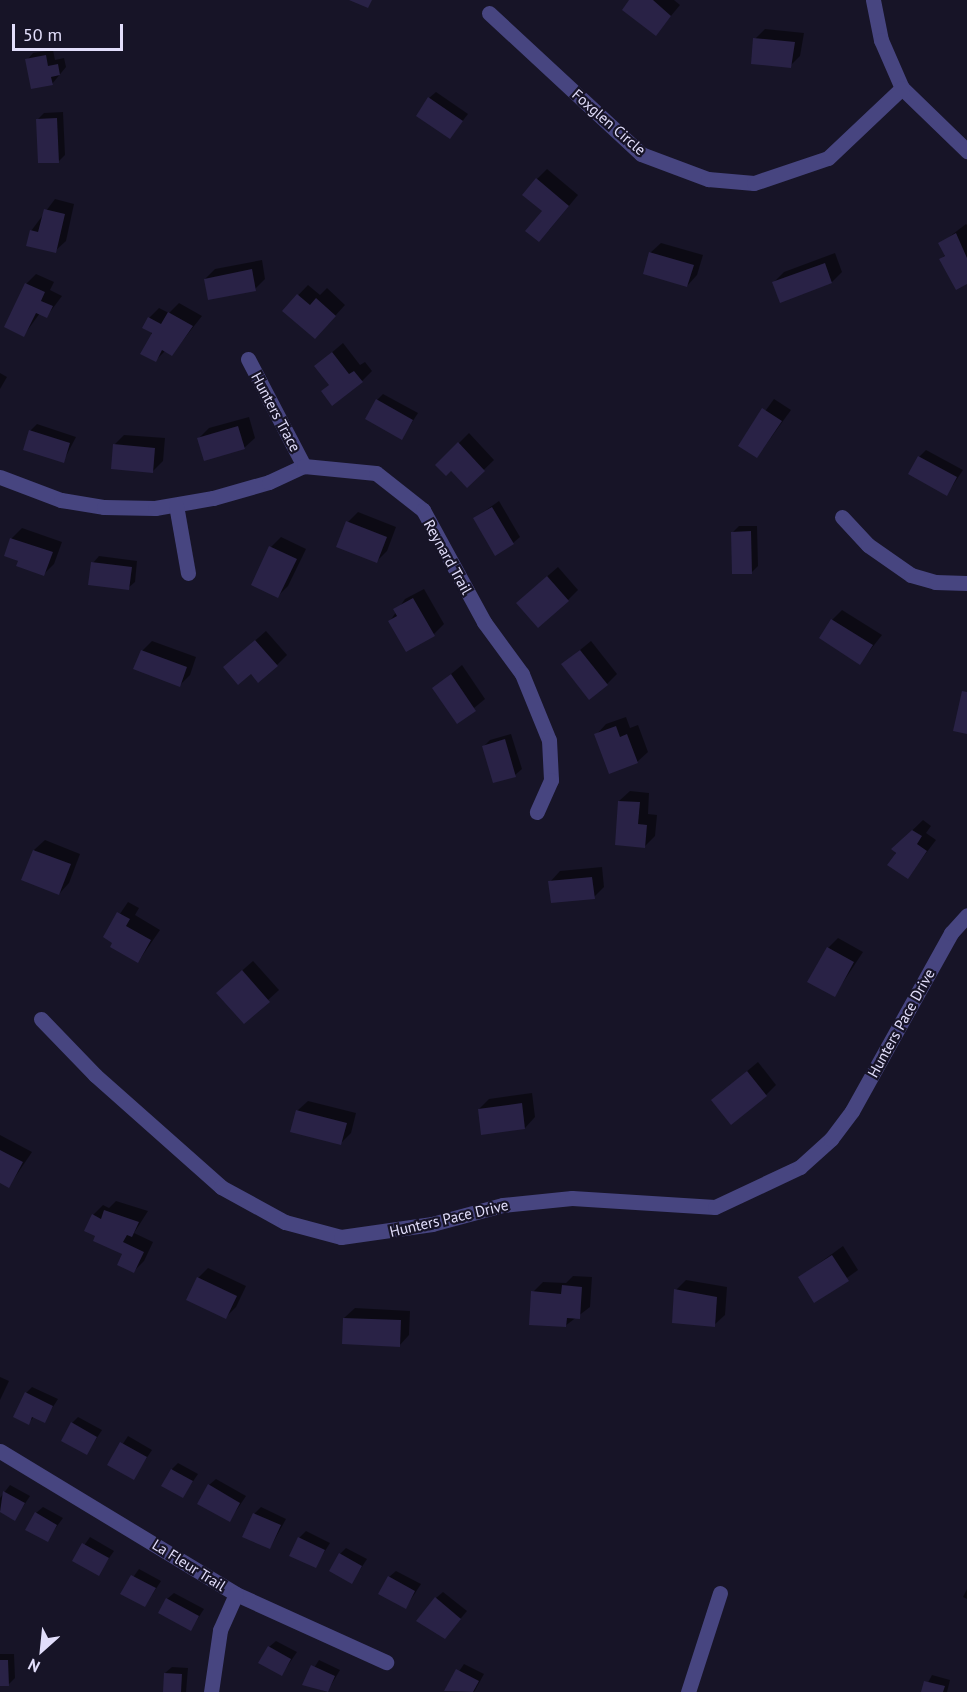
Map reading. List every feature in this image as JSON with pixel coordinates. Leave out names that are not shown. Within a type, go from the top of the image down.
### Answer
[{"type":"street","points":[[873,0],[881,40],[902,88],[967,151]]},
{"type":"street","name":"Foxglen Circle","points":[[489,13],[641,154],[708,179],[754,183],[828,158],[902,88]]},
{"type":"street","name":"Hunters Trace","points":[[248,359],[304,466]]},
{"type":"street","points":[[0,477],[72,502],[104,507],[176,505],[270,482],[304,466]]},
{"type":"street","name":"Reynard Trail","points":[[304,466],[376,473],[423,510],[484,622],[522,674],[549,740],[551,780],[537,812]]},
{"type":"street","points":[[176,505],[188,573]]},
{"type":"street","points":[[842,517],[868,545],[911,575],[936,582],[967,583]]},
{"type":"street","name":"Hunters Pace Drive","points":[[41,1019],[95,1076],[221,1187],[285,1222],[341,1237],[432,1224],[503,1205],[572,1198],[715,1207],[800,1167],[831,1139],[852,1111],[951,933],[967,915]]},
{"type":"street","name":"La Fleur Trail","points":[[0,1451],[236,1594],[386,1662]]},
{"type":"street","points":[[688,1692],[720,1593]]},
{"type":"street","points":[[211,1692],[220,1630],[236,1594]]},
{"type":"building","points":[[349,0],[372,0],[368,8]]},
{"type":"building","points":[[629,0],[653,0],[671,16],[656,36],[622,10]]},
{"type":"building","points":[[753,38],[795,42],[791,68],[751,64]]},
{"type":"building","points":[[46,55],[48,66],[58,64],[60,75],[51,77],[53,85],[31,89],[25,59]]},
{"type":"building","points":[[428,97],[463,121],[450,139],[416,116]]},
{"type":"building","points":[[57,118],[59,163],[38,163],[36,119]]},
{"type":"building","points":[[536,178],[569,206],[539,242],[525,231],[542,211],[522,195]]},
{"type":"building","points":[[44,209],[65,214],[56,253],[26,246],[30,230],[38,232]]},
{"type":"building","points":[[956,233],[967,258],[967,284],[956,290],[939,259],[945,256],[938,243]]},
{"type":"building","points":[[649,252],[694,265],[687,287],[643,274]]},
{"type":"building","points":[[825,263],[832,283],[780,303],[772,282]]},
{"type":"building","points":[[252,269],[256,291],[208,300],[204,279]]},
{"type":"building","points":[[25,283],[45,292],[41,301],[53,306],[47,318],[36,313],[24,337],[4,327]]},
{"type":"building","points":[[297,294],[310,305],[316,298],[336,316],[315,339],[282,311]]},
{"type":"building","points":[[168,312],[193,326],[172,356],[162,350],[156,362],[140,354],[152,333],[142,328],[148,317],[161,324]]},
{"type":"building","points":[[332,352],[349,374],[354,371],[363,382],[332,406],[321,391],[329,385],[314,366]]},
{"type":"building","points":[[376,399],[413,420],[402,440],[365,419]]},
{"type":"building","points":[[762,408],[782,421],[757,458],[738,446]]},
{"type":"building","points":[[238,426],[245,449],[204,461],[197,438]]},
{"type":"building","points":[[29,430],[70,443],[64,463],[23,450]]},
{"type":"building","points":[[458,442],[485,471],[467,488],[451,471],[446,476],[435,465]]},
{"type":"building","points":[[113,444],[155,448],[153,473],[111,469]]},
{"type":"building","points":[[918,456],[957,477],[947,496],[908,474]]},
{"type":"building","points":[[492,507],[514,544],[495,556],[473,518]]},
{"type":"building","points":[[346,521],[387,537],[377,563],[336,547]]},
{"type":"building","points":[[751,531],[752,574],[732,574],[731,532]]},
{"type":"building","points":[[10,538],[53,552],[44,576],[16,566],[18,561],[4,556]]},
{"type":"building","points":[[269,546],[297,559],[278,598],[251,585]]},
{"type":"building","points":[[91,562],[132,567],[129,590],[88,585]]},
{"type":"building","points":[[547,576],[569,601],[538,628],[516,603]]},
{"type":"building","points":[[413,598],[435,636],[406,652],[388,621],[397,616],[393,609]]},
{"type":"building","points":[[831,619],[873,645],[860,665],[819,638]]},
{"type":"building","points":[[255,640],[278,666],[258,683],[251,674],[238,685],[223,667]]},
{"type":"building","points":[[141,650],[187,667],[180,687],[133,669]]},
{"type":"building","points":[[580,650],[608,685],[589,700],[561,664]]},
{"type":"building","points":[[451,674],[476,711],[457,724],[432,688]]},
{"type":"building","points":[[962,691],[967,692],[967,734],[953,731]]},
{"type":"building","points":[[616,726],[620,737],[627,734],[638,763],[609,774],[594,734]]},
{"type":"building","points":[[505,739],[516,777],[493,783],[482,746]]},
{"type":"building","points":[[618,801],[640,802],[638,824],[647,825],[645,848],[615,845]]},
{"type":"building","points":[[912,830],[922,836],[917,844],[927,851],[908,879],[887,865],[896,853],[891,849]]},
{"type":"building","points":[[33,850],[71,864],[59,895],[21,880]]},
{"type":"building","points":[[592,877],[595,899],[551,903],[548,881]]},
{"type":"building","points":[[117,912],[130,919],[126,926],[151,940],[138,963],[110,947],[112,943],[103,937]]},
{"type":"building","points":[[827,947],[854,962],[835,997],[807,982]]},
{"type":"building","points":[[242,970],[270,1002],[244,1024],[216,993]]},
{"type":"building","points":[[747,1071],[767,1096],[731,1125],[711,1100]]},
{"type":"building","points":[[522,1103],[525,1129],[481,1135],[478,1109]]},
{"type":"building","points":[[296,1110],[347,1123],[341,1145],[290,1132]]},
{"type":"building","points":[[0,1150],[23,1162],[9,1188],[0,1183]]},
{"type":"building","points":[[104,1210],[139,1222],[132,1237],[127,1235],[123,1242],[144,1252],[134,1273],[117,1265],[122,1254],[93,1241],[95,1236],[84,1231],[92,1214],[101,1219]]},
{"type":"building","points":[[832,1255],[849,1281],[814,1303],[798,1277]]},
{"type":"building","points":[[197,1277],[237,1296],[226,1319],[186,1300]]},
{"type":"building","points":[[562,1285],[582,1287],[580,1319],[567,1318],[566,1327],[529,1325],[531,1291],[561,1294]]},
{"type":"building","points":[[674,1289],[717,1297],[715,1327],[672,1323]]},
{"type":"building","points":[[343,1318],[401,1320],[400,1347],[342,1344]]},
{"type":"building","points":[[25,1392],[53,1406],[45,1423],[32,1417],[29,1425],[13,1417]]},
{"type":"building","points":[[71,1422],[97,1437],[87,1455],[61,1441]]},
{"type":"building","points":[[120,1442],[147,1457],[134,1480],[107,1465]]},
{"type":"building","points":[[171,1469],[193,1481],[183,1498],[161,1486]]},
{"type":"building","points":[[208,1484],[240,1503],[230,1522],[197,1504]]},
{"type":"building","points":[[3,1491],[25,1503],[15,1521],[0,1512]]},
{"type":"building","points":[[35,1512],[57,1525],[48,1542],[25,1530]]},
{"type":"building","points":[[253,1513],[281,1525],[270,1549],[242,1537]]},
{"type":"building","points":[[298,1537],[325,1550],[316,1568],[289,1556]]},
{"type":"building","points":[[82,1543],[109,1558],[99,1576],[72,1561]]},
{"type":"building","points":[[339,1553],[362,1566],[352,1584],[329,1571]]},
{"type":"building","points":[[131,1575],[156,1588],[145,1607],[120,1594]]},
{"type":"building","points":[[388,1576],[415,1591],[406,1609],[378,1594]]},
{"type":"building","points":[[435,1597],[461,1619],[445,1639],[416,1621]]},
{"type":"building","points":[[166,1598],[199,1616],[191,1631],[158,1613]]},
{"type":"building","points":[[268,1646],[291,1659],[282,1676],[258,1663]]},
{"type":"building","points":[[0,1660],[8,1660],[9,1686],[0,1686]]},
{"type":"building","points":[[311,1665],[335,1676],[328,1692],[302,1685]]},
{"type":"building","points":[[456,1669],[479,1681],[473,1692],[444,1691]]},
{"type":"building","points":[[164,1673],[182,1674],[181,1692],[163,1692]]},
{"type":"building","points":[[924,1681],[945,1686],[943,1692],[921,1692]]}]
